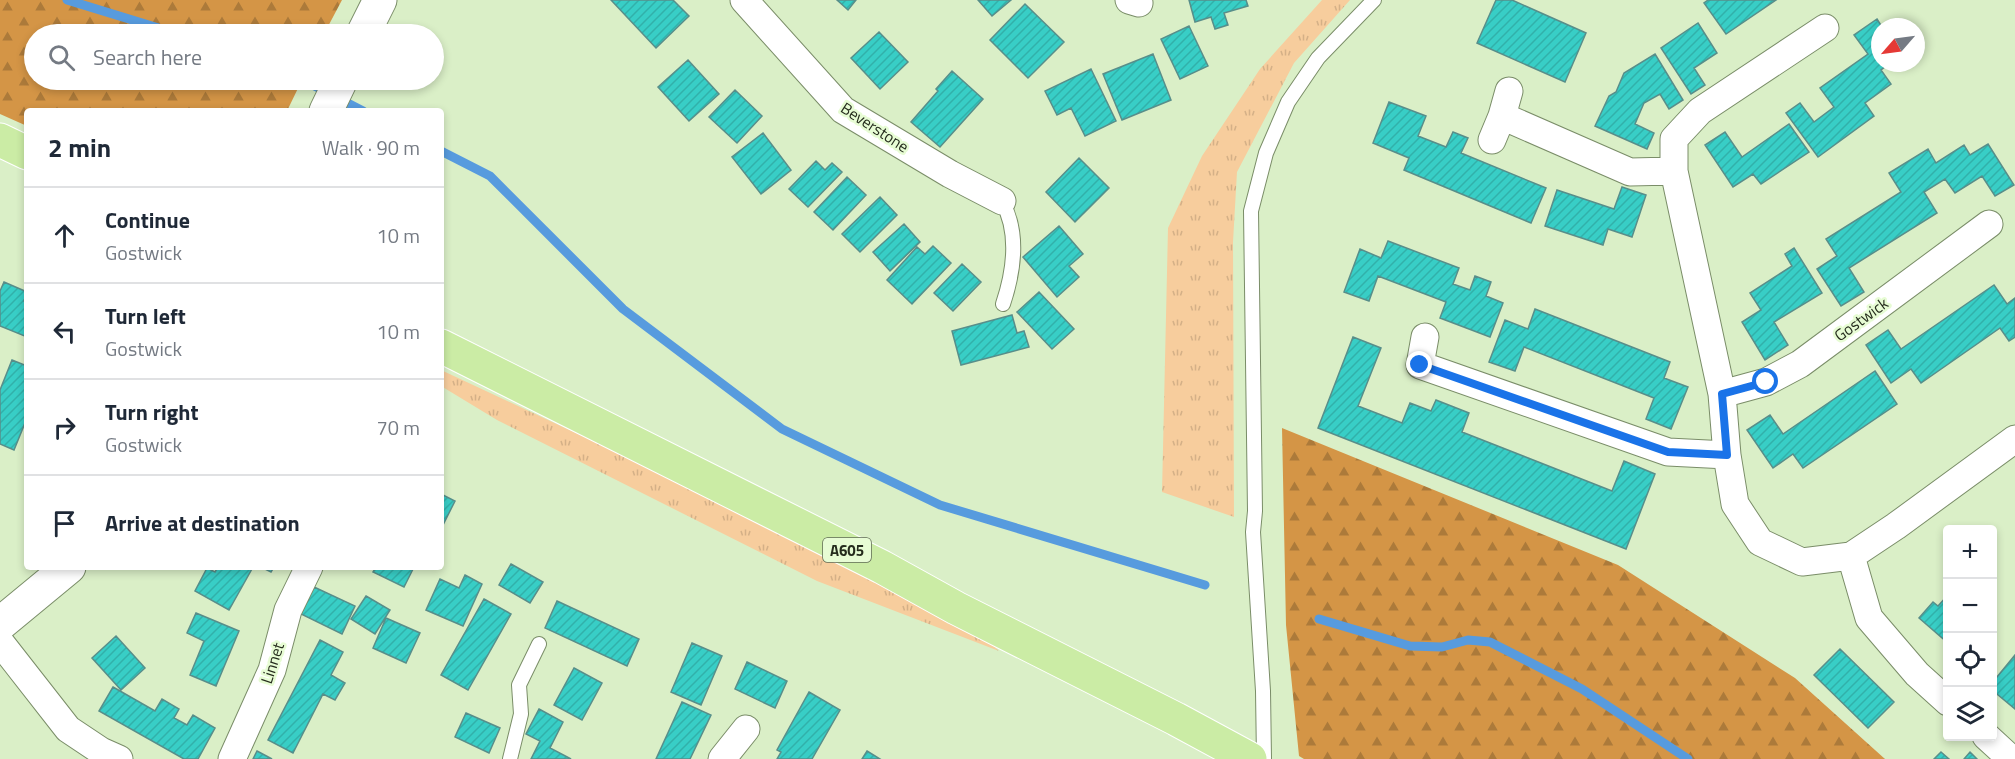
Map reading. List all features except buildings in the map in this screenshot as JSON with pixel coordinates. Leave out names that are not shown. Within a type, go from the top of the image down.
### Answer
[{"type":"main road","points":[[0,140],[24,152]]},
{"type":"main road","name":"A605","points":[[444,348],[882,567],[956,608],[1250,759]]},
{"type":"street","points":[[368,24],[380,0]]},
{"type":"street","name":"Beverstone","points":[[744,0],[843,110],[950,174],[1002,201]]},
{"type":"street","points":[[1825,28],[1700,111],[1674,139],[1674,171],[1722,394],[1727,455],[1735,504],[1760,542],[1802,561],[1851,556],[2015,439]]},
{"type":"street","points":[[327,108],[336,90]]},
{"type":"street","points":[[1492,141],[1506,103],[1630,172],[1674,171]]},
{"type":"street","name":"Gostwick","points":[[1722,394],[1766,382],[1800,364],[1989,225]]},
{"type":"street","points":[[1425,337],[1420,365],[1668,452],[1727,455]]},
{"type":"street","points":[[1851,556],[1869,618],[1917,674],[1943,698]]},
{"type":"street","points":[[0,624],[65,570]]},
{"type":"street","name":"Linnet","points":[[232,759],[272,669],[288,610],[308,570]]},
{"type":"street","points":[[0,642],[69,729],[101,751],[119,759]]},
{"type":"street","points":[[722,759],[746,729]]},
{"type":"street","points":[[1991,741],[2011,759]]},
{"type":"lane","points":[[1264,759],[1263,692],[1253,532],[1255,511],[1251,212],[1266,153],[1288,102],[1318,58],[1374,0]]},
{"type":"lane","points":[[1002,201],[1010,216],[1013,232],[1012,266],[1003,304]]},
{"type":"lane","points":[[510,759],[521,714],[519,685],[539,644]]},
{"type":"green space","points":[[0,0],[342,0],[329,24],[24,24],[24,90],[297,90],[288,108],[24,108],[24,125],[0,114]]},
{"type":"green space","points":[[1322,0],[1350,0],[1294,63],[1237,172],[1233,242],[1234,517],[1162,492],[1168,228],[1202,156],[1260,69]]},
{"type":"green space","points":[[444,371],[687,485],[984,637],[999,651],[817,581],[497,420],[444,388]]},
{"type":"green space","points":[[1282,428],[1618,565],[1795,678],[1885,759],[1304,759],[1299,756],[1286,625]]},
{"type":"waterway","points":[[67,0],[145,24]]},
{"type":"waterway","points":[[322,90],[357,108]]},
{"type":"waterway","points":[[444,153],[490,176],[623,309],[782,429],[940,505],[1205,585]]},
{"type":"waterway","points":[[1319,619],[1410,646],[1442,647],[1468,640],[1490,642],[1582,689],[1688,759]]},
{"type":"route","points":[[1420,365],[1668,452],[1727,455],[1722,394],[1766,382]]}]
